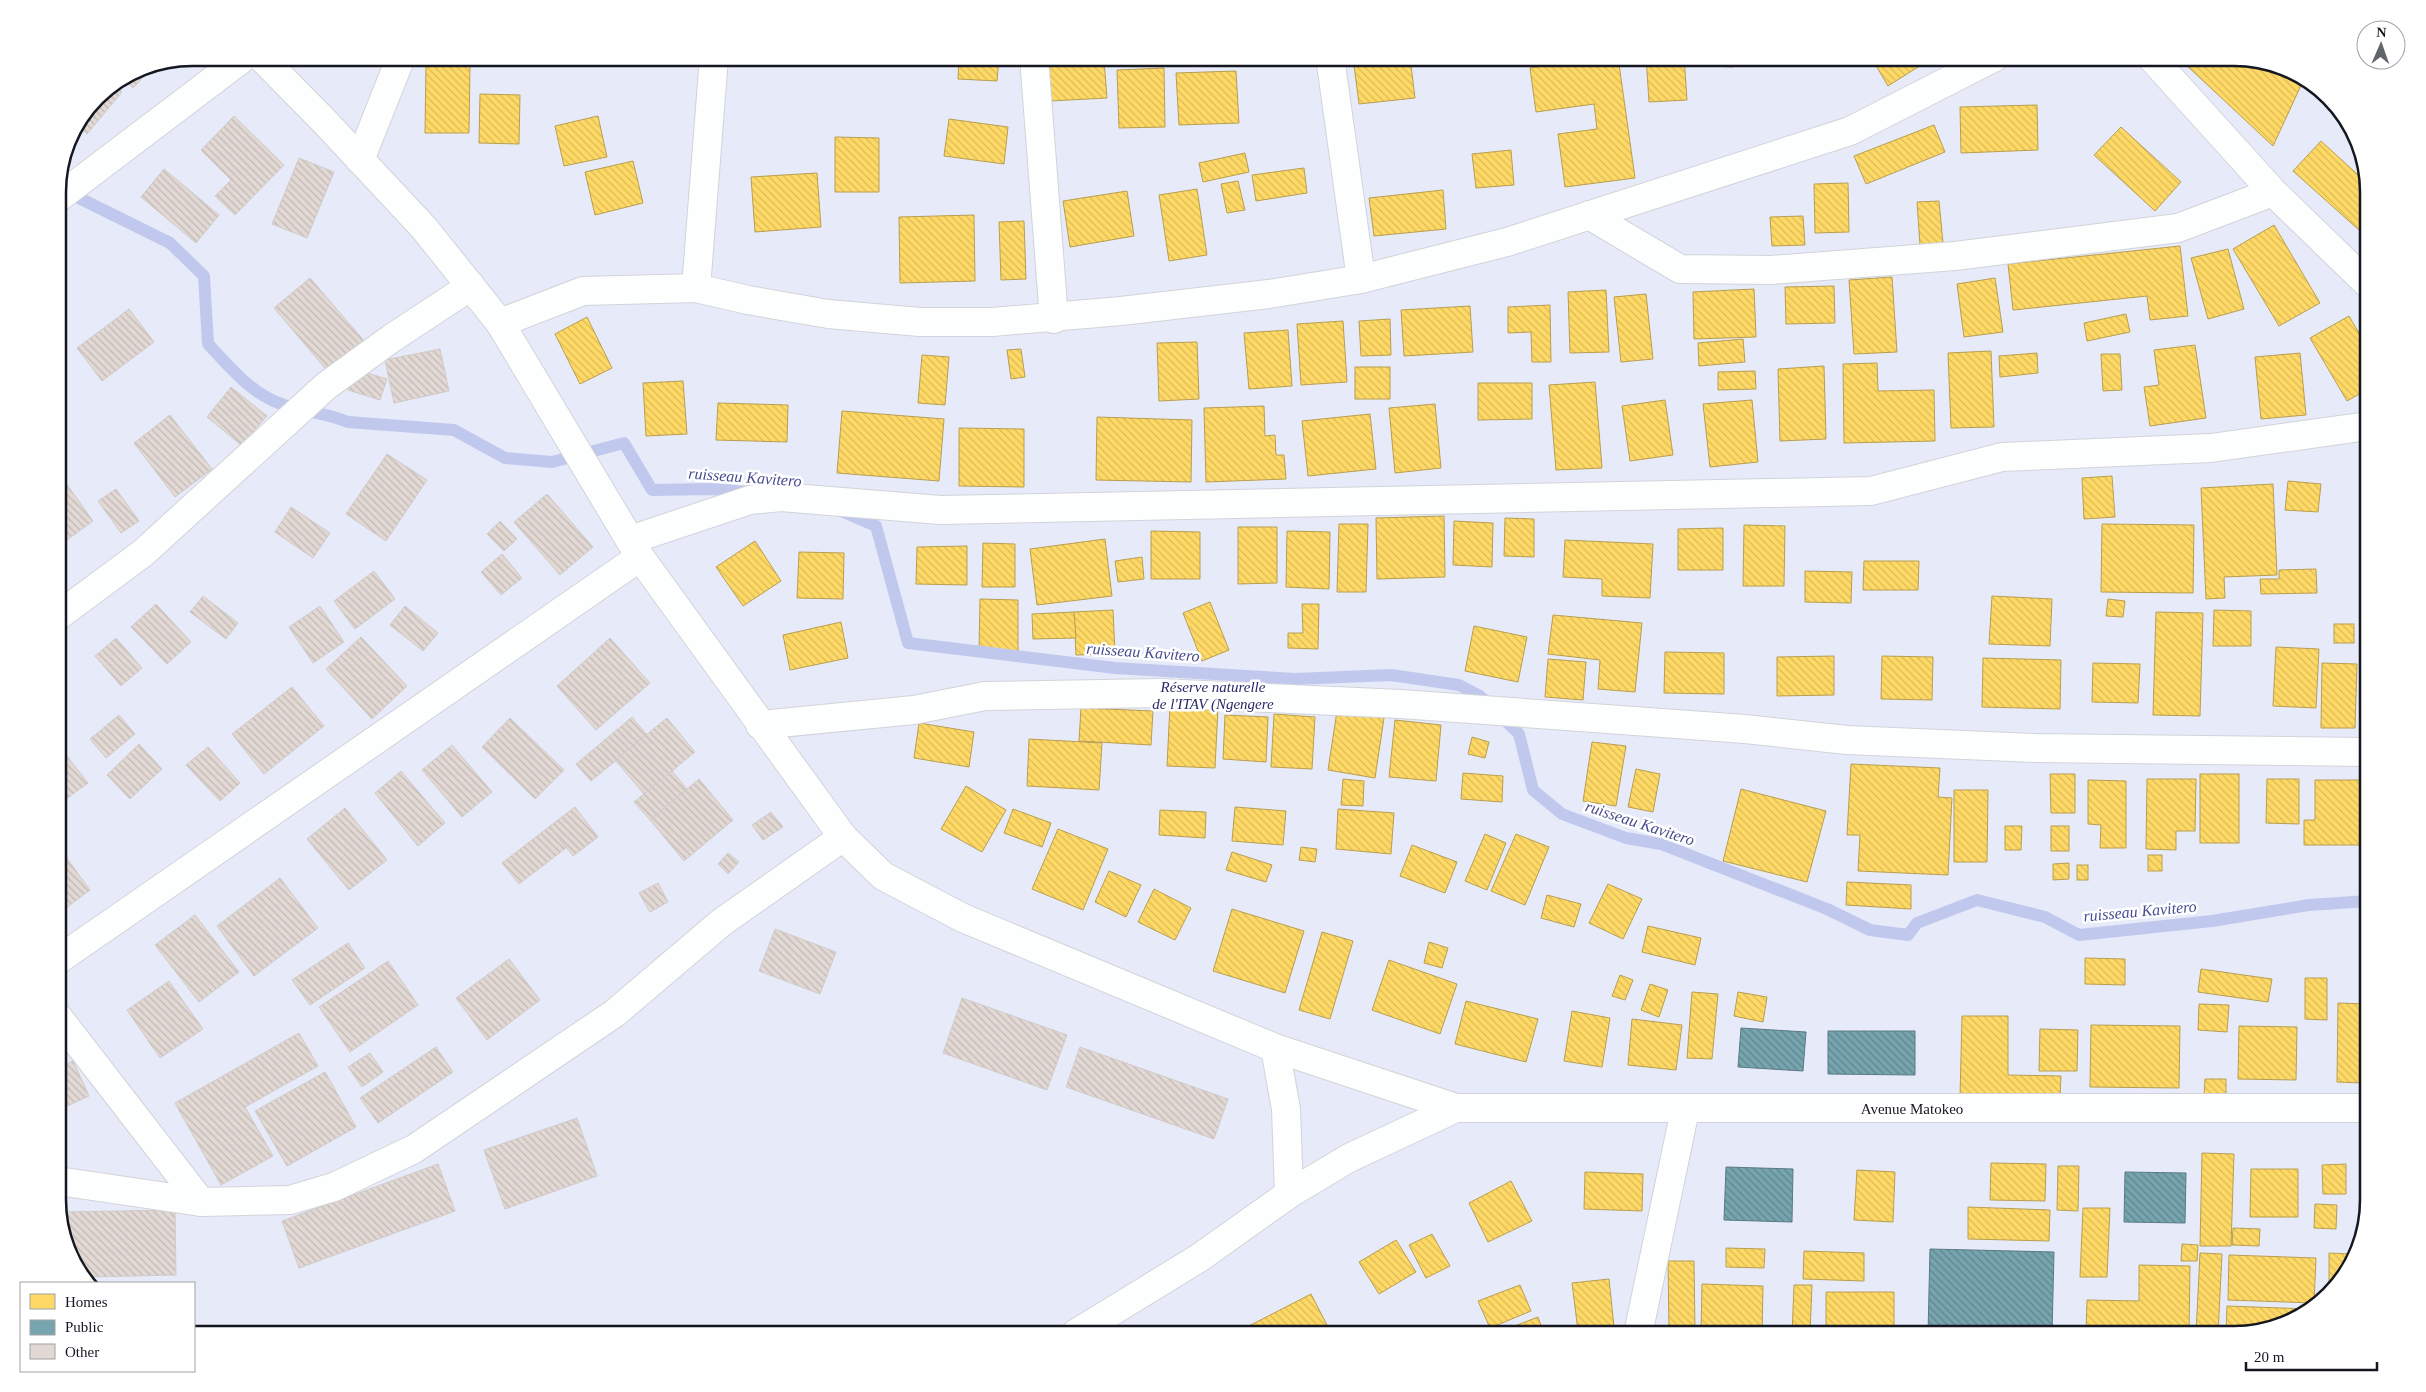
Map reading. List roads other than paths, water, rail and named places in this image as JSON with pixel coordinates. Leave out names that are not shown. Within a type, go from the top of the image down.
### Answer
[{"type":"street","points":[[67,191],[233,66]]},
{"type":"street","points":[[269,66],[424,228],[500,323],[635,548],[760,725],[843,837],[883,876],[963,918],[1274,1048],[1456,1108]]},
{"type":"street","points":[[360,160],[398,66]]},
{"type":"street","points":[[696,288],[713,66]]},
{"type":"street","points":[[1035,66],[1054,318]]},
{"type":"street","points":[[1331,66],[1361,279]]},
{"type":"street","points":[[500,323],[583,291],[696,288],[748,300],[828,314],[920,322],[992,322],[1054,318],[1269,294],[1361,279],[1507,242],[1850,131],[1979,66]]},
{"type":"street","points":[[2158,66],[2273,192],[2359,275]]},
{"type":"street","points":[[1589,215],[1680,269],[1771,270],[1954,256],[2178,228],[2273,192]]},
{"type":"street","points":[[67,609],[143,553],[326,386],[392,338],[471,286]]},
{"type":"street","points":[[67,954],[635,548],[750,500],[781,497],[940,510],[1871,492],[2002,457],[2211,448],[2359,427]]},
{"type":"street","points":[[760,725],[914,710],[985,696],[1159,693],[1401,704],[1745,730],[1847,740],[2044,748],[2360,752]]},
{"type":"street","points":[[67,1182],[201,1202],[290,1200],[334,1187],[414,1149],[615,1013],[722,922],[843,837]]},
{"type":"street","points":[[67,1029],[201,1202]]},
{"type":"street","points":[[1274,1048],[1286,1109],[1289,1194]]},
{"type":"street","points":[[1088,1326],[1199,1258],[1289,1194],[1349,1158],[1456,1108]]},
{"type":"street","name":"Avenue Matokeo","points":[[1456,1108],[1685,1110],[2360,1108]]},
{"type":"street","points":[[1640,1326],[1685,1110]]},
{"type":"waterway","name":"ruisseau Kavitero","points":[[67,188],[73,195],[170,243],[204,276],[208,344],[252,388],[272,400],[348,422],[454,430],[505,458],[552,462],[624,443],[652,490],[710,489],[749,492]]},
{"type":"waterway","name":"ruisseau Kavitero","points":[[839,510],[876,526],[908,643],[1115,668],[1295,679],[1391,675],[1459,685],[1480,696],[1519,734],[1533,790],[1562,814],[1626,838],[1661,844],[1827,909],[1870,930],[1908,935],[1917,923],[1977,900],[2045,917],[2079,935],[2212,921],[2309,905],[2360,902]]},
{"type":"park label","name":"Réserve naturelle de l'ITAV (Ngengere","points":[[1213,696]]}]
